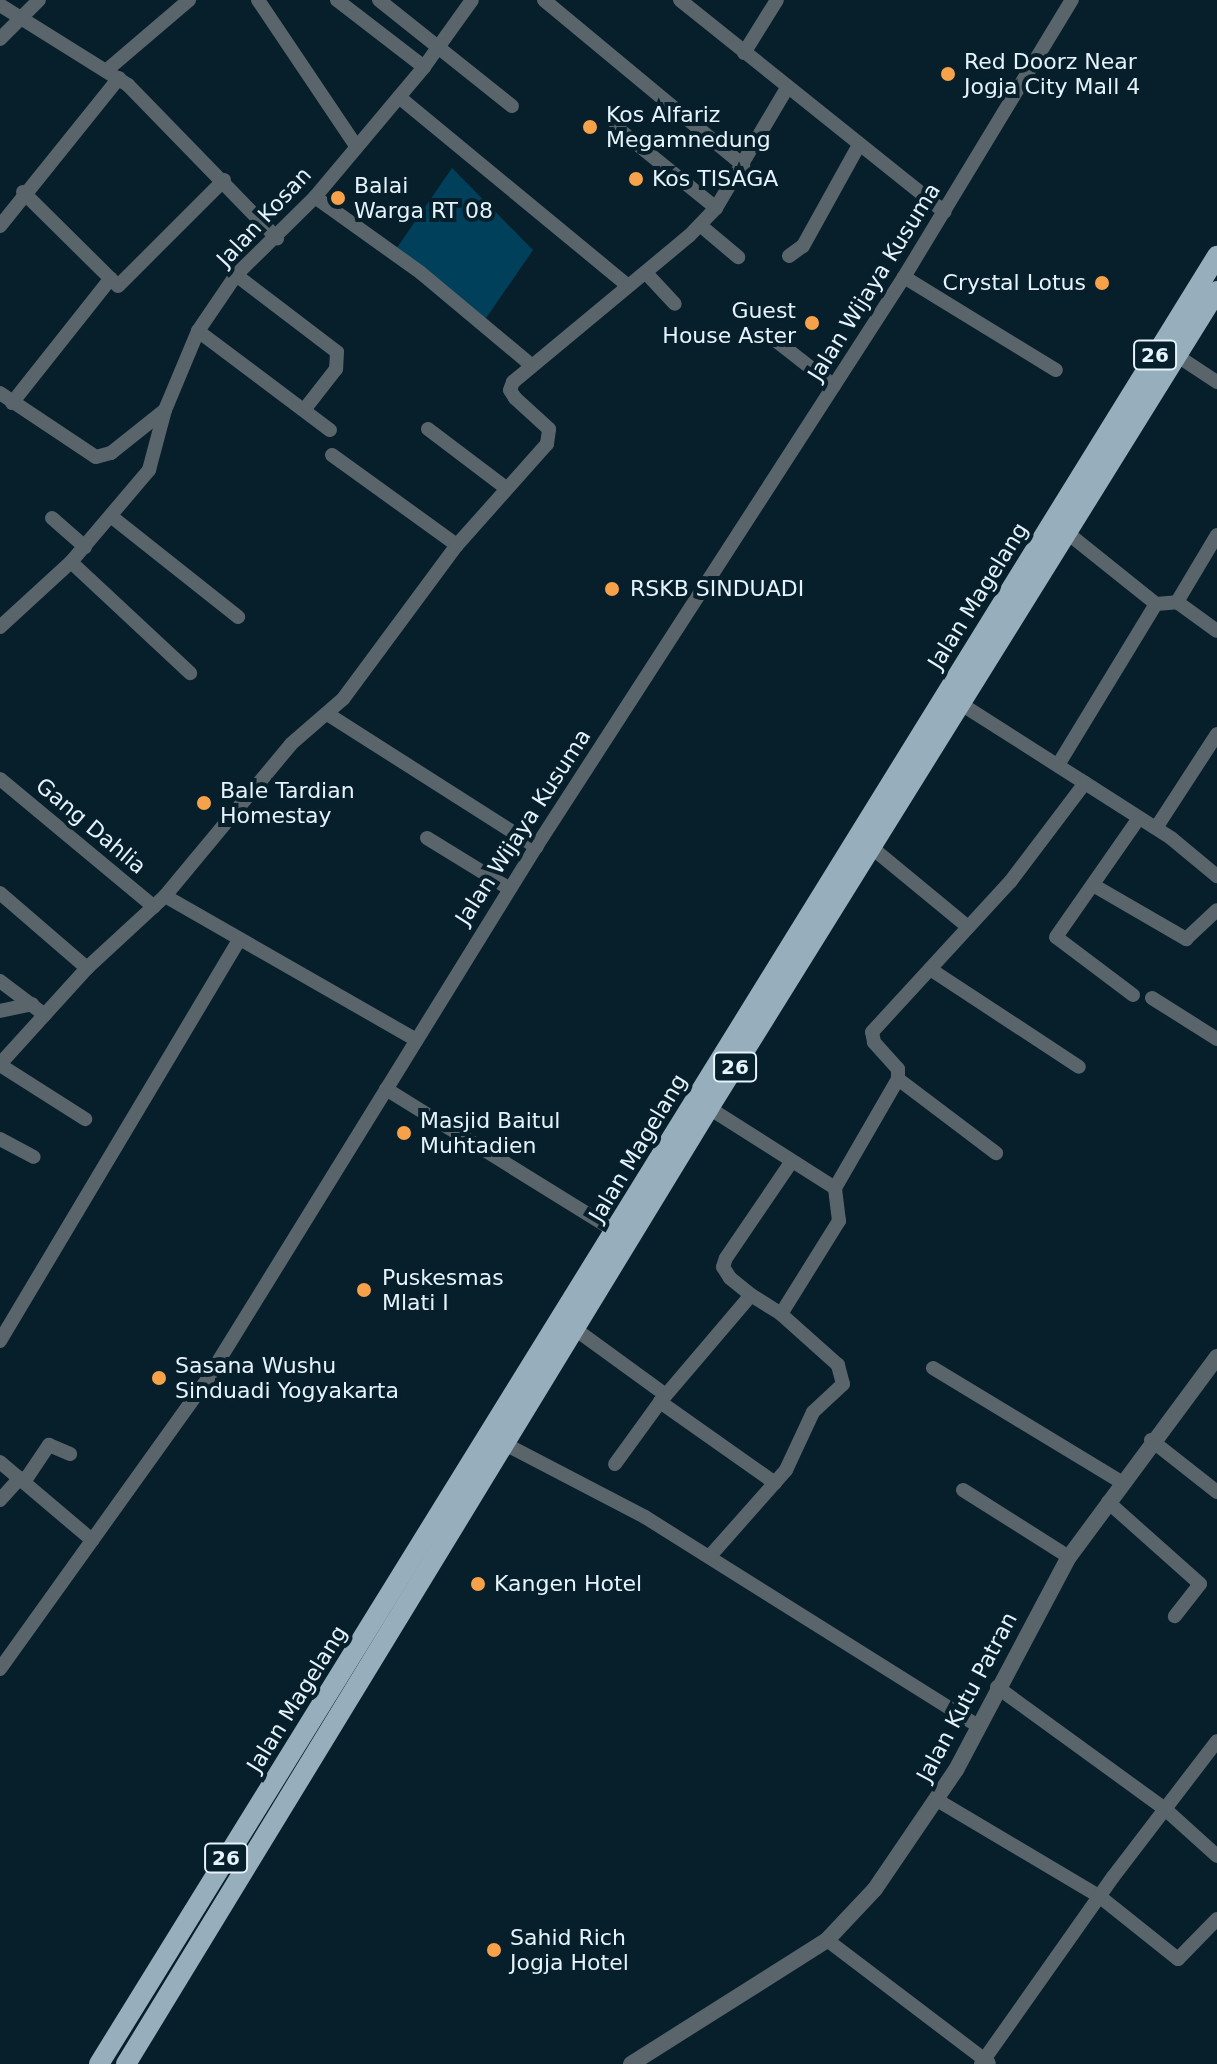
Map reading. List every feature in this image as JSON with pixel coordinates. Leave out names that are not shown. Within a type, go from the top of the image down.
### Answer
[{"type":"main road","name":"Jalan Magelang","points":[[126,2064],[709,1108],[961,704],[1059,527],[1217,256]]},
{"type":"main road","name":"Jalan Magelang","points":[[99,2064],[615,1231],[1059,527],[1217,291]]},
{"type":"street","points":[[0,39],[39,0]]},
{"type":"street","points":[[1,223],[113,74],[189,0]]},
{"type":"street","points":[[258,0],[356,146]]},
{"type":"street","points":[[337,0],[424,67]]},
{"type":"street","points":[[379,0],[512,106]]},
{"type":"street","points":[[544,0],[743,165]]},
{"type":"street","points":[[680,0],[945,212]]},
{"type":"street","points":[[744,53],[777,0]]},
{"type":"street","name":"Jalan Wijaya Kusuma","points":[[0,1669],[208,1378],[536,847],[945,212],[1072,0]]},
{"type":"street","name":"Jalan Kosan","points":[[0,627],[71,562],[149,470],[165,410],[198,331],[236,275],[277,238],[315,197],[424,67],[467,2]]},
{"type":"street","points":[[0,5],[22,15],[113,74],[224,180],[277,238]]},
{"type":"street","points":[[85,1119],[0,1064],[87,968],[165,896],[291,744],[329,715],[457,545],[550,436],[541,417],[510,390],[531,365],[627,285],[646,273],[716,208],[787,88]]},
{"type":"street","points":[[399,97],[627,285]]},
{"type":"street","points":[[616,127],[716,208]]},
{"type":"street","points":[[789,256],[803,246],[859,145]]},
{"type":"street","points":[[12,403],[117,285],[224,180]]},
{"type":"street","points":[[23,192],[117,285]]},
{"type":"street","points":[[315,197],[421,273],[531,365]]},
{"type":"street","points":[[700,225],[738,257]]},
{"type":"street","points":[[646,273],[675,304]]},
{"type":"street","points":[[236,275],[337,352],[336,369],[304,410]]},
{"type":"street","points":[[904,277],[1056,370]]},
{"type":"street","points":[[198,331],[330,430]]},
{"type":"street","points":[[770,336],[834,386]]},
{"type":"street","points":[[1176,355],[1217,382]]},
{"type":"street","points":[[0,393],[96,457],[111,453],[165,410]]},
{"type":"street","points":[[428,429],[506,488]]},
{"type":"street","points":[[332,455],[457,545]]},
{"type":"street","points":[[112,517],[238,617]]},
{"type":"street","points":[[52,518],[85,547]]},
{"type":"street","points":[[1059,527],[1156,604],[1177,602],[1217,631]]},
{"type":"street","points":[[1177,602],[1217,535]]},
{"type":"street","points":[[71,562],[190,673]]},
{"type":"street","points":[[1058,765],[1156,604]]},
{"type":"street","points":[[961,704],[1156,828],[1217,876]]},
{"type":"street","points":[[329,715],[536,847]]},
{"type":"street","points":[[1156,828],[1217,734]]},
{"type":"street","name":"Gang Dahlia","points":[[0,779],[154,907]]},
{"type":"street","points":[[835,1188],[898,1079],[898,1069],[874,1042],[872,1032],[1010,882],[1085,783]]},
{"type":"street","points":[[1133,995],[1056,937],[1139,818]]},
{"type":"street","points":[[427,838],[510,889]]},
{"type":"street","points":[[871,847],[968,927]]},
{"type":"street","points":[[1093,885],[1186,939],[1217,910]]},
{"type":"street","points":[[0,893],[87,968]]},
{"type":"street","points":[[165,896],[416,1040]]},
{"type":"street","points":[[0,1341],[239,940]]},
{"type":"street","points":[[930,969],[1079,1067]]},
{"type":"street","points":[[0,981],[45,1015]]},
{"type":"street","points":[[1152,998],[1217,1039]]},
{"type":"street","points":[[0,1011],[32,1004]]},
{"type":"street","points":[[898,1079],[996,1153]]},
{"type":"street","points":[[386,1089],[615,1231]]},
{"type":"street","points":[[709,1108],[835,1188],[840,1207],[834,1232],[781,1314]]},
{"type":"street","points":[[0,1139],[34,1157]]},
{"type":"street","points":[[710,1556],[775,1483],[813,1412],[839,1391],[844,1375],[781,1314],[751,1295],[723,1267],[792,1161]]},
{"type":"street","points":[[615,1464],[663,1399],[751,1295]]},
{"type":"street","points":[[575,1329],[775,1483]]},
{"type":"street","name":"Jalan Kutu Patran","points":[[631,2064],[827,1940],[875,1889],[937,1800],[1069,1557],[1151,1440],[1217,1357]]},
{"type":"street","points":[[933,1368],[1121,1482]]},
{"type":"street","points":[[1151,1440],[1217,1492]]},
{"type":"street","points":[[505,1444],[710,1556],[977,1725]]},
{"type":"street","points":[[0,1500],[22,1480],[49,1445],[70,1454]]},
{"type":"street","points":[[0,1462],[92,1540]]},
{"type":"street","points":[[963,1490],[1069,1557]]},
{"type":"street","points":[[1108,1502],[1200,1584],[1175,1616]]},
{"type":"street","points":[[997,1687],[1165,1809],[1217,1856]]},
{"type":"street","points":[[827,1940],[985,2062],[1099,1896],[1217,1741]]},
{"type":"street","points":[[937,1800],[1099,1896],[1178,1959],[1217,1919]]},
{"type":"shaded area","points":[[452,168],[533,250],[482,324],[394,252]]},
{"type":"place","name":"Red Doorz Near Jogja City Mall 4","points":[[948,74]]},
{"type":"place","name":"Kos Alfariz Megamnedung","points":[[590,127]]},
{"type":"place","name":"Kos TISAGA","points":[[636,179]]},
{"type":"place","name":"Balai Warga RT 08","points":[[338,198]]},
{"type":"place","name":"Crystal Lotus","points":[[1102,283]]},
{"type":"place","name":"Guest House Aster","points":[[812,323]]},
{"type":"place","name":"RSKB SINDUADI","points":[[612,589]]},
{"type":"place","name":"Bale Tardian Homestay","points":[[204,803]]},
{"type":"place","name":"Masjid Baitul Muhtadien","points":[[404,1133]]},
{"type":"place","name":"Puskesmas Mlati I","points":[[364,1290]]},
{"type":"place","name":"Sasana Wushu Sinduadi Yogyakarta","points":[[159,1378]]},
{"type":"place","name":"Kangen Hotel","points":[[478,1584]]},
{"type":"place","name":"Sahid Rich Jogja Hotel","points":[[494,1950]]}]
